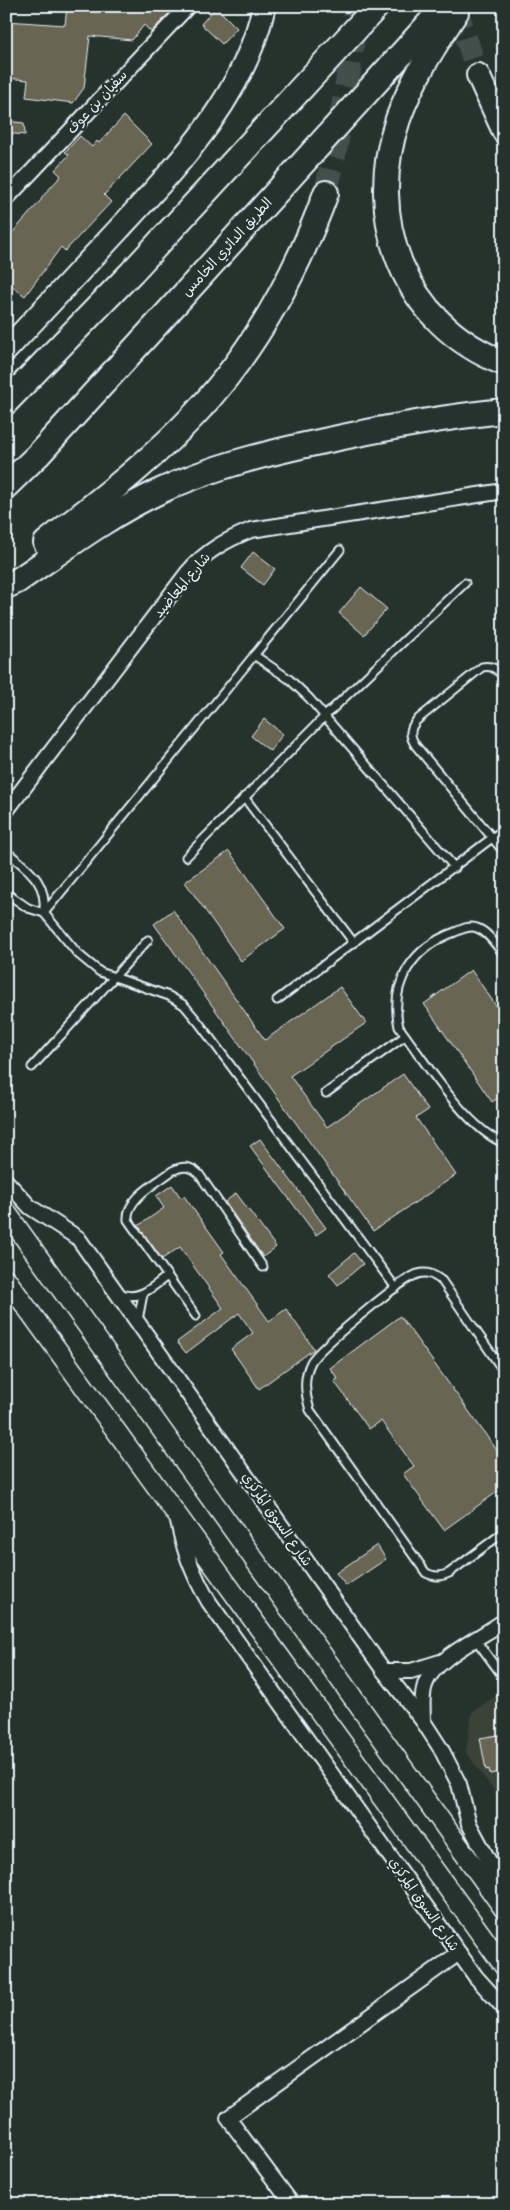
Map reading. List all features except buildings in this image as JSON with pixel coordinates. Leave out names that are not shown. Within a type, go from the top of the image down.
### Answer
[{"type":"highway","points":[[6,350],[178,166],[200,137],[221,107],[244,65],[264,6]]},
{"type":"highway","points":[[6,402],[132,272],[376,6]]},
{"type":"highway","name":"الطريق الدائري الخامس","points":[[6,486],[38,455],[445,6]]},
{"type":"highway","points":[[459,6],[415,80],[398,118],[390,150],[386,182],[387,221],[396,255],[411,286],[431,315],[457,338],[487,357],[504,363]]},
{"type":"highway","points":[[478,75],[504,132]]},
{"type":"highway","points":[[6,577],[164,445],[223,382],[249,348],[293,273],[311,234],[326,193]]},
{"type":"highway","points":[[6,586],[17,581],[92,528],[125,509],[158,492],[226,465],[278,451],[381,428],[504,411]]},
{"type":"main road","points":[[6,1212],[504,1909]]},
{"type":"main road","name":"شارع السوق المركزي","points":[[6,1279],[178,1519],[504,1966]]},
{"type":"street","name":"سفيان بن عوف","points":[[6,199],[188,6]]},
{"type":"street","name":"شارع المعاضيد","points":[[6,811],[188,572],[210,550],[226,540],[251,530],[371,513],[504,490]]},
{"type":"street","name":"شارع السوق المركزي","points":[[6,1181],[30,1207],[78,1238],[384,1670],[423,1721],[459,1784],[469,1824],[504,1889]]},
{"type":"street","name":"شارع السوق المركزي","points":[[178,1519],[189,1562],[209,1602],[476,1977],[504,2008]]},
{"type":"street","points":[[423,1721],[425,1686],[430,1674],[445,1660],[503,1623]]},
{"type":"street","points":[[384,1670],[411,1671],[445,1660]]},
{"type":"street","points":[[292,2204],[228,2118],[459,1953]]},
{"type":"lane","points":[[44,913],[340,550]]},
{"type":"lane","points":[[186,857],[325,716],[465,583]]},
{"type":"lane","points":[[254,655],[289,679],[325,716],[456,868]]},
{"type":"lane","points":[[504,677],[495,668],[482,667],[417,720],[412,726],[410,733],[411,740],[504,852]]},
{"type":"lane","points":[[244,798],[354,943]]},
{"type":"lane","points":[[277,1000],[456,868],[504,829]]},
{"type":"lane","points":[[6,851],[34,874],[40,883],[45,903],[44,913]]},
{"type":"lane","points":[[6,893],[28,908],[44,913],[88,964],[113,978],[152,988],[169,996],[189,1011],[396,1288]]},
{"type":"lane","points":[[504,955],[496,943],[478,928],[470,926],[446,935],[423,950],[404,975],[396,994],[395,1011],[399,1027],[405,1036],[466,1116],[480,1129],[504,1143]]},
{"type":"lane","points":[[32,1067],[148,940]]},
{"type":"lane","points":[[326,1093],[405,1036]]},
{"type":"lane","points":[[196,1316],[130,1226],[127,1213],[133,1202],[179,1167],[193,1169],[199,1174],[263,1268]]},
{"type":"lane","points":[[504,1372],[442,1282],[434,1275],[424,1272],[415,1274],[396,1288],[324,1346],[312,1361],[306,1377],[305,1394],[310,1410],[426,1573],[433,1576],[442,1576],[449,1573],[504,1532]]},
{"type":"lane","points":[[117,1292],[130,1296],[143,1294],[167,1276]]},
{"type":"lane","points":[[138,1321],[139,1306],[143,1294]]},
{"type":"lane","points":[[476,1640],[504,1678]]},
{"type":"shaded area","points":[[504,1690],[504,1805],[466,1752],[472,1712]]},
{"type":"tunnel","points":[[326,193],[348,77],[355,6]]},
{"type":"tunnel","points":[[456,6],[478,75]]}]
